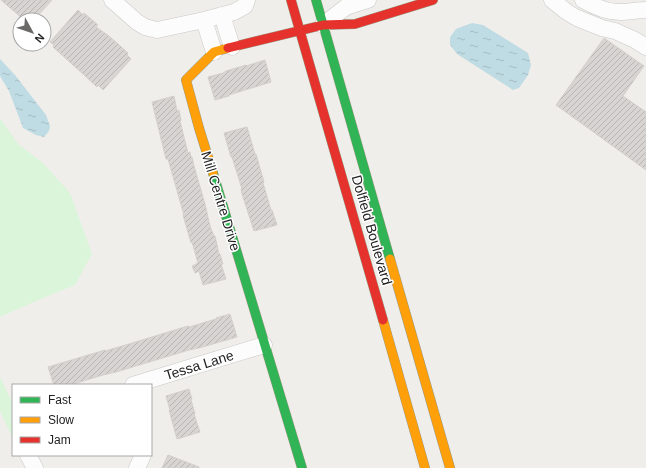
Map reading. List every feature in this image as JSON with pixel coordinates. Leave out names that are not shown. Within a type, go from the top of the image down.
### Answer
[{"type":"main road","name":"Dolfield Boulevard","points":[[291,0],[425,468]]},
{"type":"main road","name":"Dolfield Boulevard","points":[[316,0],[450,468]]},
{"type":"main road","name":"Mill Centre Drive","points":[[302,468],[199,128],[186,80],[214,52],[323,25],[355,24],[433,0]]},
{"type":"street","points":[[112,0],[137,22],[152,30],[162,30],[234,12],[244,6],[247,0]]},
{"type":"street","name":"Mill Centre Drive","points":[[323,25],[346,7],[368,0]]},
{"type":"street","points":[[552,0],[566,12],[577,18],[602,28],[615,31],[646,47]]},
{"type":"street","points":[[583,0],[609,11],[620,12],[646,10]]},
{"type":"street","points":[[222,15],[232,47]]},
{"type":"street","points":[[204,20],[214,52]]},
{"type":"street","name":"Tessa Lane","points":[[138,384],[264,345]]},
{"type":"street","points":[[29,456],[35,468]]},
{"type":"street","points":[[137,468],[143,456]]},
{"type":"green space","points":[[0,118],[18,144],[43,163],[70,193],[92,254],[75,285],[0,317]]},
{"type":"green space","points":[[0,377],[12,402],[12,437],[0,411]]},
{"type":"water","points":[[472,23],[483,25],[528,53],[531,65],[528,75],[519,88],[513,90],[457,54],[450,45],[450,37],[456,29]]},
{"type":"water","points":[[0,59],[15,75],[46,115],[50,126],[49,131],[44,137],[36,135],[23,128],[9,91],[0,76]]},
{"type":"building","points":[[1,0],[52,0],[41,12],[15,12]]},
{"type":"building","points":[[78,10],[98,25],[96,27],[109,36],[128,53],[127,55],[131,59],[103,90],[98,85],[97,87],[53,47],[54,45],[52,44],[52,40]]},
{"type":"building","points":[[604,38],[644,66],[623,96],[646,112],[646,170],[556,105]]},
{"type":"building","points":[[265,60],[271,82],[215,100],[208,77]]},
{"type":"building","points":[[174,96],[177,111],[179,110],[180,121],[188,153],[190,152],[192,157],[226,279],[203,285],[199,271],[195,273],[192,266],[198,263],[168,159],[166,159],[152,102]]},
{"type":"building","points":[[247,127],[271,210],[277,225],[254,231],[224,133]]},
{"type":"building","points":[[230,314],[237,337],[73,384],[54,384],[48,367]]},
{"type":"building","points":[[189,389],[194,414],[200,432],[177,439],[166,396]]},
{"type":"building","points":[[168,455],[199,467],[199,468],[162,468]]},
{"type":"traffic: fast","points":[[316,0],[390,259]]},
{"type":"traffic: fast","points":[[213,173],[302,468]]},
{"type":"traffic: slow","points":[[213,173],[186,80],[214,52],[228,48]]},
{"type":"traffic: slow","points":[[390,259],[450,468]]},
{"type":"traffic: slow","points":[[383,320],[425,468]]},
{"type":"traffic: jam","points":[[291,0],[383,320]]},
{"type":"traffic: jam","points":[[228,48],[323,25],[355,24],[433,0]]}]
